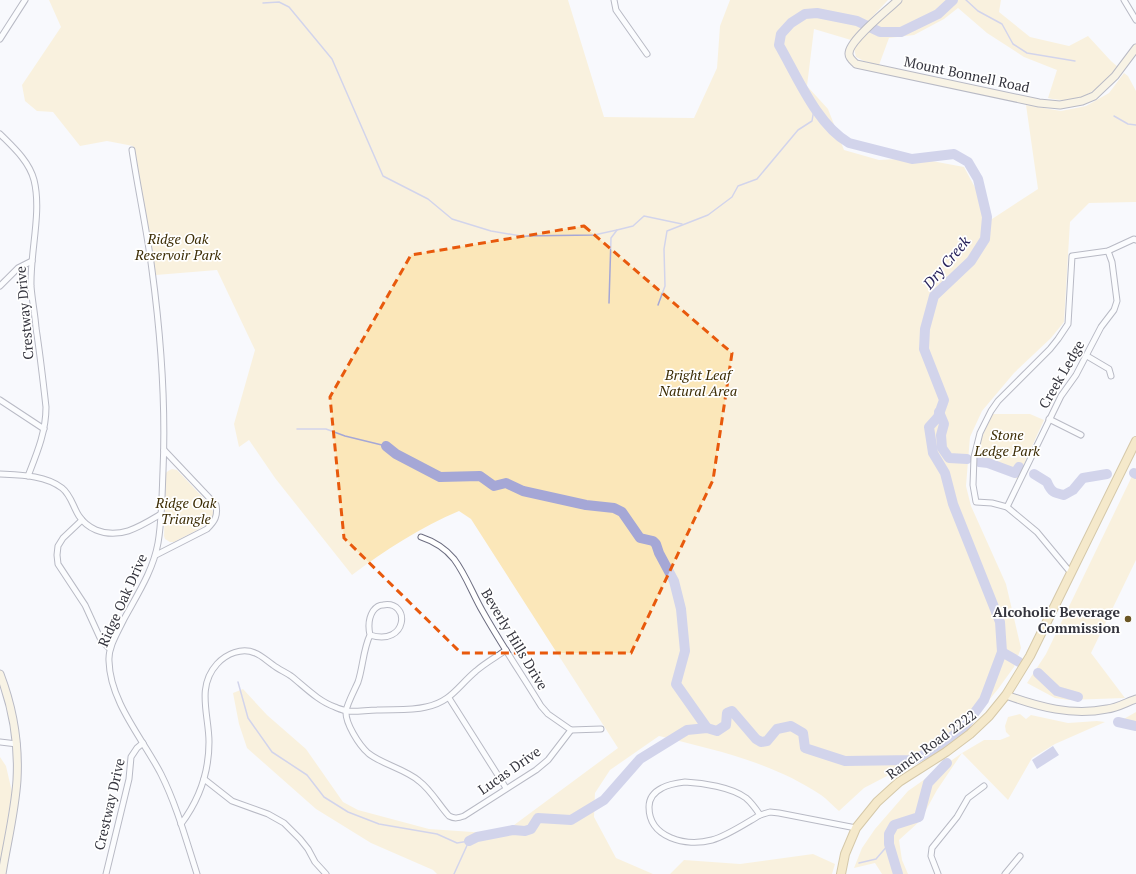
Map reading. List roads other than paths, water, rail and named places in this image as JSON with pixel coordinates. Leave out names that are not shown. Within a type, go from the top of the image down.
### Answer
[{"type":"main road","name":"Ranch Road 2222","points":[[841,874],[846,854],[856,828],[877,802],[899,782],[946,752],[970,734],[989,716],[1006,695],[1030,656],[1136,441]]},
{"type":"street","points":[[0,39],[25,0]]},
{"type":"street","points":[[614,0],[616,10],[647,54]]},
{"type":"street","name":"Mount Bonnell Road","points":[[898,0],[852,45],[849,50],[849,54],[850,58],[856,64],[1039,103],[1060,105],[1082,101],[1094,96],[1115,76],[1136,48]]},
{"type":"street","points":[[1124,0],[1136,20]]},
{"type":"street","name":"Crestway Drive","points":[[0,134],[15,148],[23,159],[33,178],[37,194],[32,261],[32,287],[46,407],[41,443],[28,476]]},
{"type":"street","name":"Ridge Oak Drive","points":[[132,150],[152,270],[163,375],[164,450],[161,514],[156,555],[150,572],[119,629],[110,649],[108,660],[119,702],[161,774],[173,799],[197,874]]},
{"type":"street","points":[[1071,573],[1037,532],[1007,507],[976,502],[973,485],[974,457],[980,433],[998,401],[1050,349],[1068,324],[1072,256],[1108,251],[1136,240]]},
{"type":"street","name":"Creek Ledge","points":[[1007,507],[1049,419],[1062,396],[1076,376],[1101,327],[1114,310],[1117,301],[1112,262],[1108,251]]},
{"type":"street","points":[[0,286],[18,268],[32,261]]},
{"type":"street","points":[[1086,356],[1108,369],[1111,376]]},
{"type":"street","points":[[0,400],[44,429]]},
{"type":"street","points":[[1049,419],[1081,435]]},
{"type":"street","points":[[156,555],[207,528],[217,517],[216,505],[164,450]]},
{"type":"street","points":[[0,474],[28,476],[46,479],[56,483],[70,496],[82,520],[92,528],[101,532],[111,534],[124,533],[135,529],[161,514]]},
{"type":"street","points":[[82,520],[63,538],[58,546],[58,564],[85,605],[101,640],[110,649]]},
{"type":"street","name":"Beverly Hills Drive","points":[[421,537],[431,540],[453,557],[465,576],[482,611],[541,706],[548,714],[571,730]]},
{"type":"street","points":[[346,711],[358,681],[370,635],[368,620],[374,610],[379,606],[387,604],[395,606],[400,612],[402,618],[400,628],[396,633],[389,637],[370,635]]},
{"type":"street","points":[[181,824],[192,809],[204,779],[208,761],[209,741],[204,698],[205,686],[213,669],[226,656],[245,650],[256,653],[324,701],[346,711],[425,707],[436,704],[448,698],[477,670],[506,650]]},
{"type":"street","points":[[0,674],[9,703],[17,744],[16,785],[2,874]]},
{"type":"street","points":[[1006,695],[1032,705],[1062,711],[1107,709],[1136,699]]},
{"type":"street","points":[[448,698],[506,788]]},
{"type":"street","name":"Lucas Drive","points":[[346,711],[354,735],[362,747],[369,754],[420,781],[449,816],[453,818],[464,816],[536,770],[548,760],[571,730]]},
{"type":"street","points":[[571,730],[601,729]]},
{"type":"street","points":[[0,742],[17,744]]},
{"type":"street","name":"Crestway Drive","points":[[106,874],[129,779],[131,757],[137,748],[143,743]]},
{"type":"street","points":[[204,779],[232,800],[268,814],[284,824],[300,839],[308,849],[315,862],[326,874]]},
{"type":"street","points":[[760,815],[752,803],[736,792],[700,782],[685,782],[660,788],[649,801],[649,817],[659,831],[669,837],[694,842],[711,840],[760,815],[770,812],[856,828]]},
{"type":"street","points":[[938,874],[931,856],[932,848],[957,817],[968,798],[984,786]]},
{"type":"street","points":[[1005,874],[1020,856]]},
{"type":"water","points":[[1053,746],[1059,755],[1037,769],[1032,760]]},
{"type":"waterway","name":"Dry Creek","points":[[469,841],[477,837],[513,830],[525,831],[531,829],[538,818],[571,820],[604,800],[640,759],[687,730],[707,728],[717,731],[726,725],[727,713],[732,711],[756,739],[761,742],[767,741],[777,729],[791,726],[803,733],[805,748],[845,761],[913,760],[939,747],[964,727],[984,700],[1002,652],[1000,622],[953,504],[945,473],[933,453],[929,427],[938,417],[944,400],[924,349],[925,329],[934,296],[971,261],[985,239],[987,217],[978,179],[968,162],[954,154],[912,159],[849,143],[838,135],[818,112],[809,99],[779,45],[781,34],[791,23],[805,14],[817,13],[857,21],[880,32],[901,32],[938,14],[953,0]]},
{"type":"waterway","points":[[966,0],[978,11],[1002,24],[1013,44],[1027,53],[1075,61]]},
{"type":"waterway","points":[[263,3],[279,2],[289,7],[332,59],[383,176],[428,199],[452,219],[491,231],[521,236],[594,235],[617,230]]},
{"type":"waterway","points":[[658,305],[665,286],[664,249],[667,231],[708,215],[732,197],[738,186],[757,179],[798,130],[812,121],[814,109]]},
{"type":"waterway","points":[[1114,116],[1128,124],[1136,125]]},
{"type":"waterway","points":[[609,303],[611,238],[617,230],[633,226],[644,216],[682,224]]},
{"type":"waterway","points":[[939,412],[944,424],[941,435],[942,448],[949,458],[967,459]]},
{"type":"waterway","points":[[297,429],[326,429],[345,436],[386,446]]},
{"type":"waterway","points":[[386,446],[396,454],[440,477],[480,476],[494,486],[506,483],[523,491],[586,505],[614,508],[622,512],[640,538],[653,541],[656,544],[659,553],[674,581],[681,609],[685,651],[676,684],[707,728]]},
{"type":"waterway","points":[[979,462],[988,463],[1015,473],[1019,467]]},
{"type":"waterway","points":[[1034,474],[1047,482],[1053,492],[1064,495],[1073,490],[1083,478],[1107,474]]},
{"type":"waterway","points":[[1002,652],[1019,662]]},
{"type":"waterway","points":[[1038,673],[1057,691],[1078,697]]},
{"type":"waterway","points":[[238,682],[248,718],[272,752],[307,775],[324,797],[348,812],[379,824],[437,834],[457,843],[469,841]]},
{"type":"waterway","points":[[1118,722],[1136,726]]},
{"type":"waterway","name":"Dry Creek","points":[[898,874],[889,844],[889,834],[894,825],[919,817],[928,783],[947,763]]},
{"type":"waterway","points":[[454,874],[469,841]]},
{"type":"waterway","points":[[859,863],[876,859],[889,844]]},
{"type":"place","name":"Alcoholic Beverage Commission","points":[[1128,619]]},
{"type":"park label","name":"Ridge Oak Reservoir Park","points":[[178,246]]},
{"type":"park label","name":"Bright Leaf Natural Area","points":[[698,382]]},
{"type":"park label","name":"Stone Ledge Park","points":[[1007,442]]},
{"type":"park label","name":"Ridge Oak Triangle","points":[[186,510]]}]
